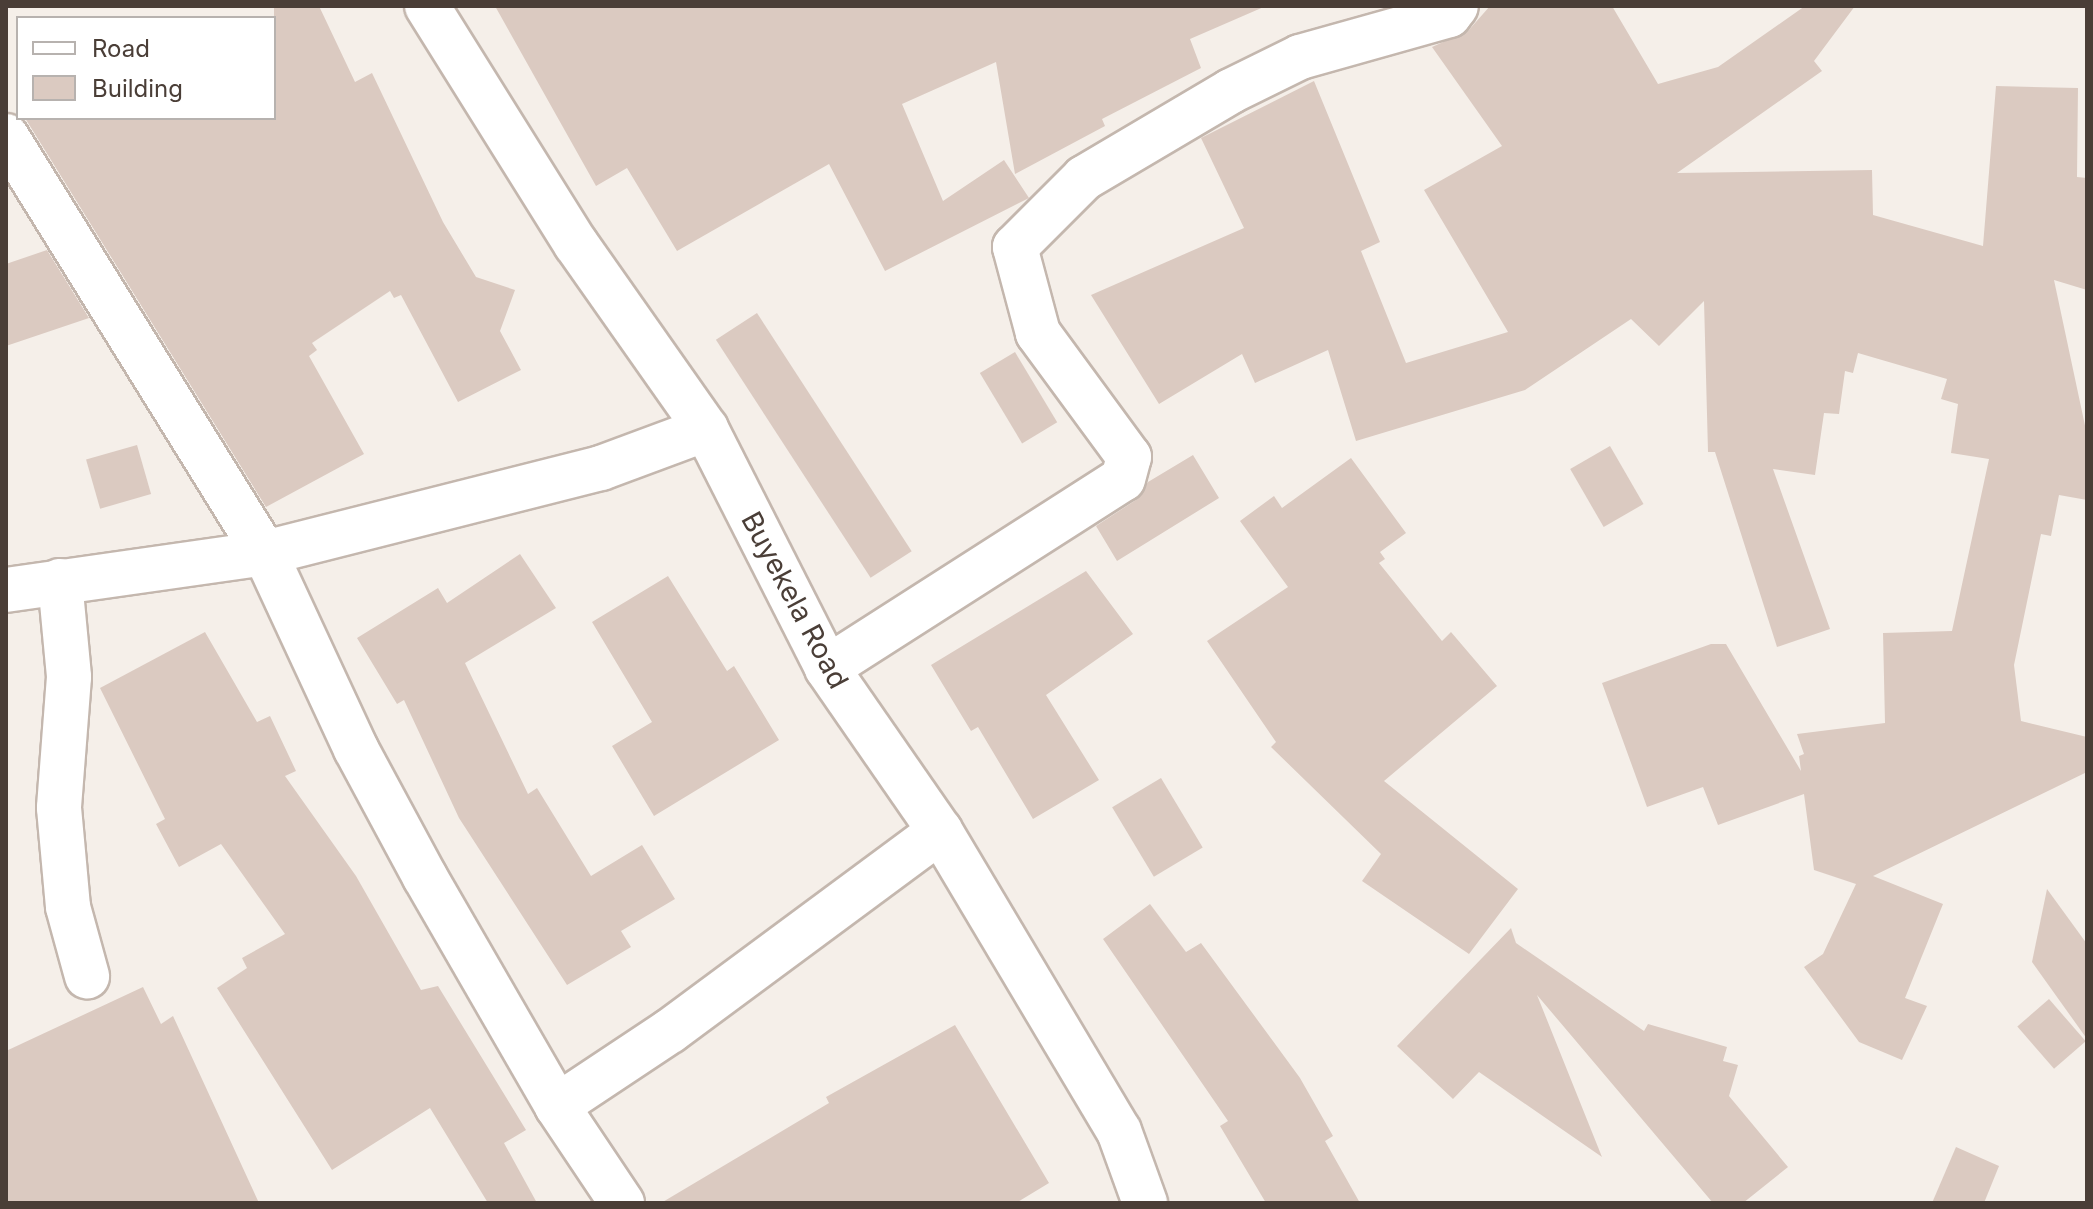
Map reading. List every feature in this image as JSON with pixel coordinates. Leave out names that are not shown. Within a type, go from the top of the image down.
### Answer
[{"type":"street","name":"Buyekela Road","points":[[427,6],[576,244],[706,429],[827,668],[940,831],[1119,1131],[1145,1203]]},
{"type":"street","points":[[827,668],[1123,479],[1129,457],[1038,333],[1015,247],[1084,178],[1231,91],[1300,57],[1449,15],[1456,6]]},
{"type":"street","points":[[6,136],[265,553],[356,749],[557,1106],[622,1203]]},
{"type":"street","points":[[11,589],[265,553],[601,468],[706,429]]},
{"type":"street","points":[[60,581],[69,677],[59,808],[68,907],[87,976]]},
{"type":"street","points":[[557,1106],[670,1031],[940,831]]},
{"type":"building","points":[[274,6],[319,6],[355,82],[372,73],[443,222],[476,277],[515,290],[500,331],[521,370],[458,402],[401,295],[394,298],[390,291],[312,343],[317,350],[309,356],[364,454],[266,507],[26,120],[276,120]]},
{"type":"building","points":[[495,6],[1266,6],[1190,39],[1201,68],[1102,119],[1105,126],[1015,174],[996,62],[902,104],[943,201],[1004,160],[1029,198],[885,271],[829,164],[677,251],[627,168],[596,186]]},
{"type":"building","points":[[1490,6],[1612,6],[1658,84],[1718,67],[1805,6],[1855,6],[1814,61],[1822,71],[1677,173],[1872,170],[1873,215],[1983,246],[1996,86],[2078,88],[2077,177],[2087,178],[2087,290],[2054,280],[2087,435],[2087,500],[2059,495],[2051,536],[2041,534],[2014,665],[2021,721],[2087,737],[2087,772],[1873,876],[1943,904],[1905,998],[1927,1006],[1902,1060],[1859,1042],[1804,967],[1823,954],[1856,884],[1814,870],[1804,794],[1718,825],[1703,787],[1647,807],[1602,683],[1711,644],[1726,644],[1801,771],[1799,756],[1804,754],[1797,734],[1885,723],[1883,633],[1952,631],[1989,459],[1951,453],[1958,404],[1941,399],[1947,379],[1858,353],[1853,373],[1845,371],[1839,414],[1824,413],[1815,475],[1773,469],[1830,629],[1777,647],[1715,452],[1708,452],[1704,301],[1659,346],[1631,319],[1525,390],[1356,441],[1328,350],[1255,383],[1242,354],[1159,404],[1091,295],[1244,228],[1201,138],[1314,81],[1380,242],[1361,251],[1406,363],[1508,332],[1424,190],[1502,146],[1432,47],[1468,31]]},
{"type":"building","points":[[47,250],[89,318],[6,346],[6,264]]},
{"type":"building","points":[[757,313],[912,551],[871,578],[716,340]]},
{"type":"building","points":[[1015,352],[1057,422],[1022,443],[980,373]]},
{"type":"building","points":[[137,445],[151,494],[100,509],[86,460]]},
{"type":"building","points":[[1610,446],[1644,504],[1604,527],[1570,469]]},
{"type":"building","points":[[1193,455],[1219,498],[1117,561],[1096,526],[1136,500],[1148,482]]},
{"type":"building","points":[[1351,458],[1406,533],[1380,552],[1385,559],[1379,563],[1442,641],[1451,632],[1497,686],[1384,781],[1518,889],[1469,954],[1362,881],[1381,854],[1271,747],[1276,742],[1207,641],[1288,587],[1240,521],[1274,496],[1282,508]]},
{"type":"building","points":[[520,554],[556,608],[465,663],[528,794],[537,788],[591,876],[642,845],[675,899],[621,931],[631,947],[567,985],[459,818],[404,700],[397,704],[357,638],[438,588],[447,603]]},
{"type":"building","points":[[1086,571],[1133,634],[1046,695],[1099,780],[1033,819],[978,727],[971,731],[931,665]]},
{"type":"building","points":[[668,576],[727,671],[734,666],[779,740],[654,816],[612,746],[652,722],[592,622]]},
{"type":"building","points":[[205,632],[257,722],[270,716],[296,771],[285,776],[356,876],[421,990],[438,986],[526,1130],[504,1143],[537,1203],[488,1203],[430,1108],[332,1170],[217,988],[247,968],[242,958],[285,934],[221,844],[179,867],[156,824],[165,819],[100,688]]},
{"type":"building","points":[[1161,778],[1203,847],[1154,877],[1112,807]]},
{"type":"building","points":[[2047,889],[2087,944],[2087,1039],[2032,962]]},
{"type":"building","points":[[1150,904],[1186,952],[1201,943],[1300,1078],[1333,1136],[1325,1141],[1360,1203],[1266,1203],[1220,1126],[1228,1121],[1103,939]]},
{"type":"building","points":[[1511,928],[1516,943],[1644,1031],[1648,1024],[1727,1047],[1723,1061],[1738,1065],[1729,1096],[1788,1167],[1743,1203],[1713,1203],[1537,995],[1602,1157],[1479,1072],[1453,1099],[1397,1046]]},
{"type":"building","points":[[143,987],[161,1024],[173,1016],[259,1203],[6,1203],[6,1051]]},
{"type":"building","points":[[2049,999],[2086,1041],[2054,1069],[2017,1027]]},
{"type":"building","points":[[955,1025],[1049,1183],[1016,1203],[661,1203],[829,1103],[826,1097]]},
{"type":"building","points":[[1956,1147],[1999,1166],[1984,1203],[1932,1203]]}]
